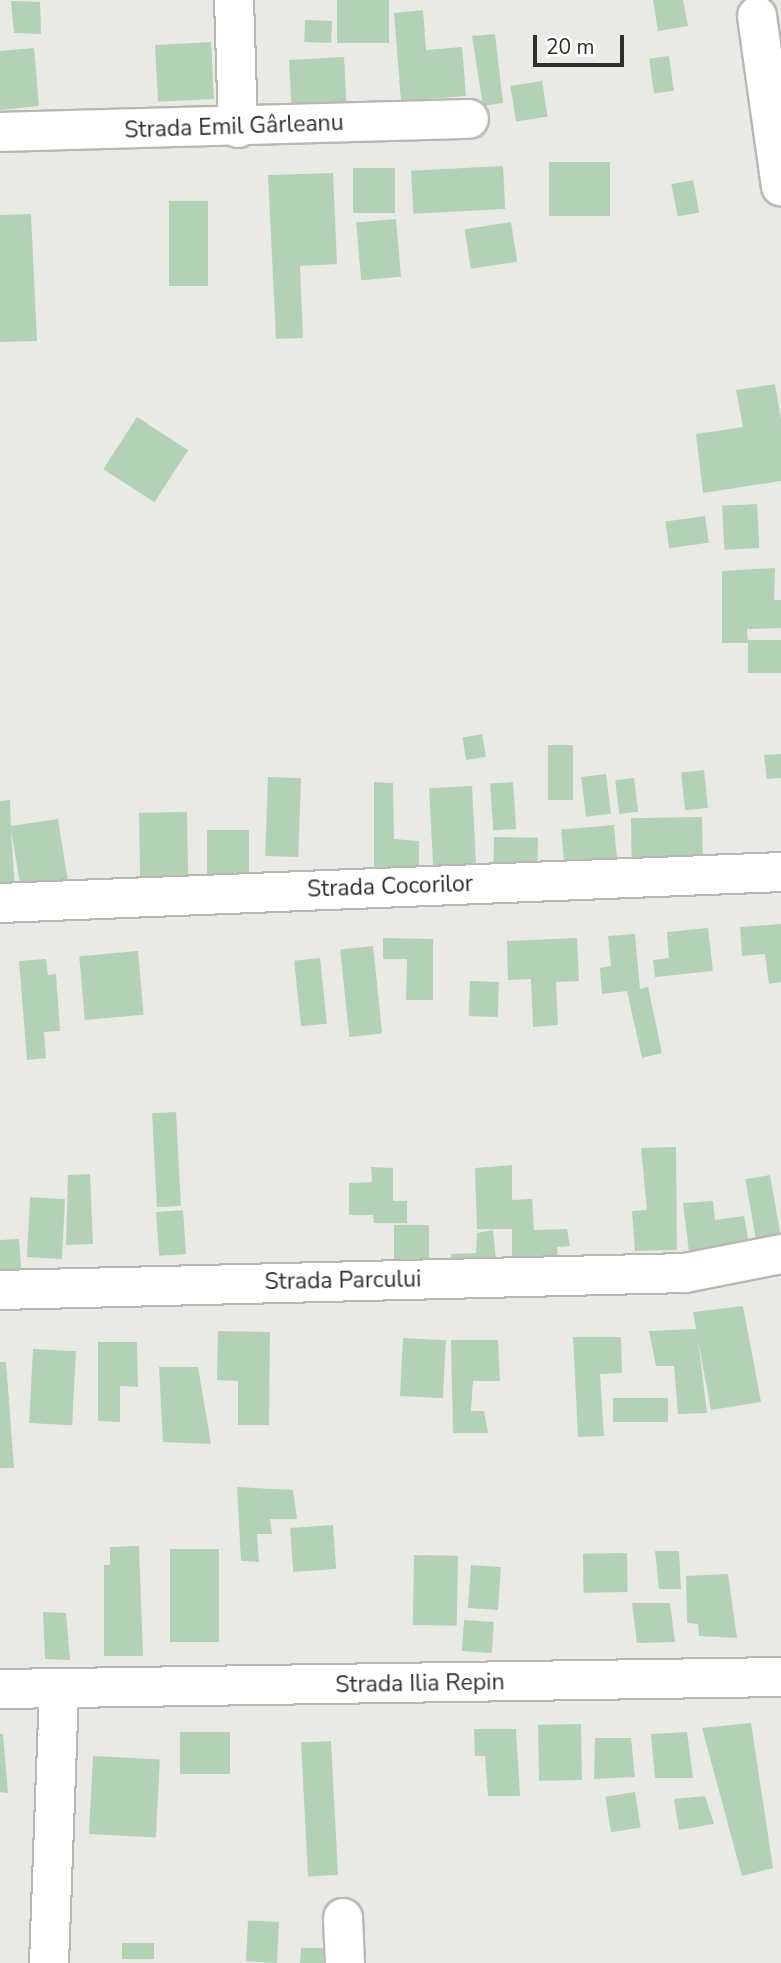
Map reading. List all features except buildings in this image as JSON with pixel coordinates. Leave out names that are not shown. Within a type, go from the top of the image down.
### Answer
[{"type":"street","points":[[234,0],[238,128]]},
{"type":"street","points":[[759,17],[781,186]]},
{"type":"street","name":"Strada Emil Gârleanu","points":[[0,132],[238,128],[469,118]]},
{"type":"street","name":"Strada Cocorilor","points":[[0,903],[781,872]]},
{"type":"street","name":"Strada Parcului","points":[[0,1290],[685,1273],[781,1254]]},
{"type":"street","name":"Strada Ilia Repin","points":[[0,1689],[781,1677]]},
{"type":"street","points":[[49,1963],[60,1688]]},
{"type":"street","points":[[343,1917],[345,1963]]}]
